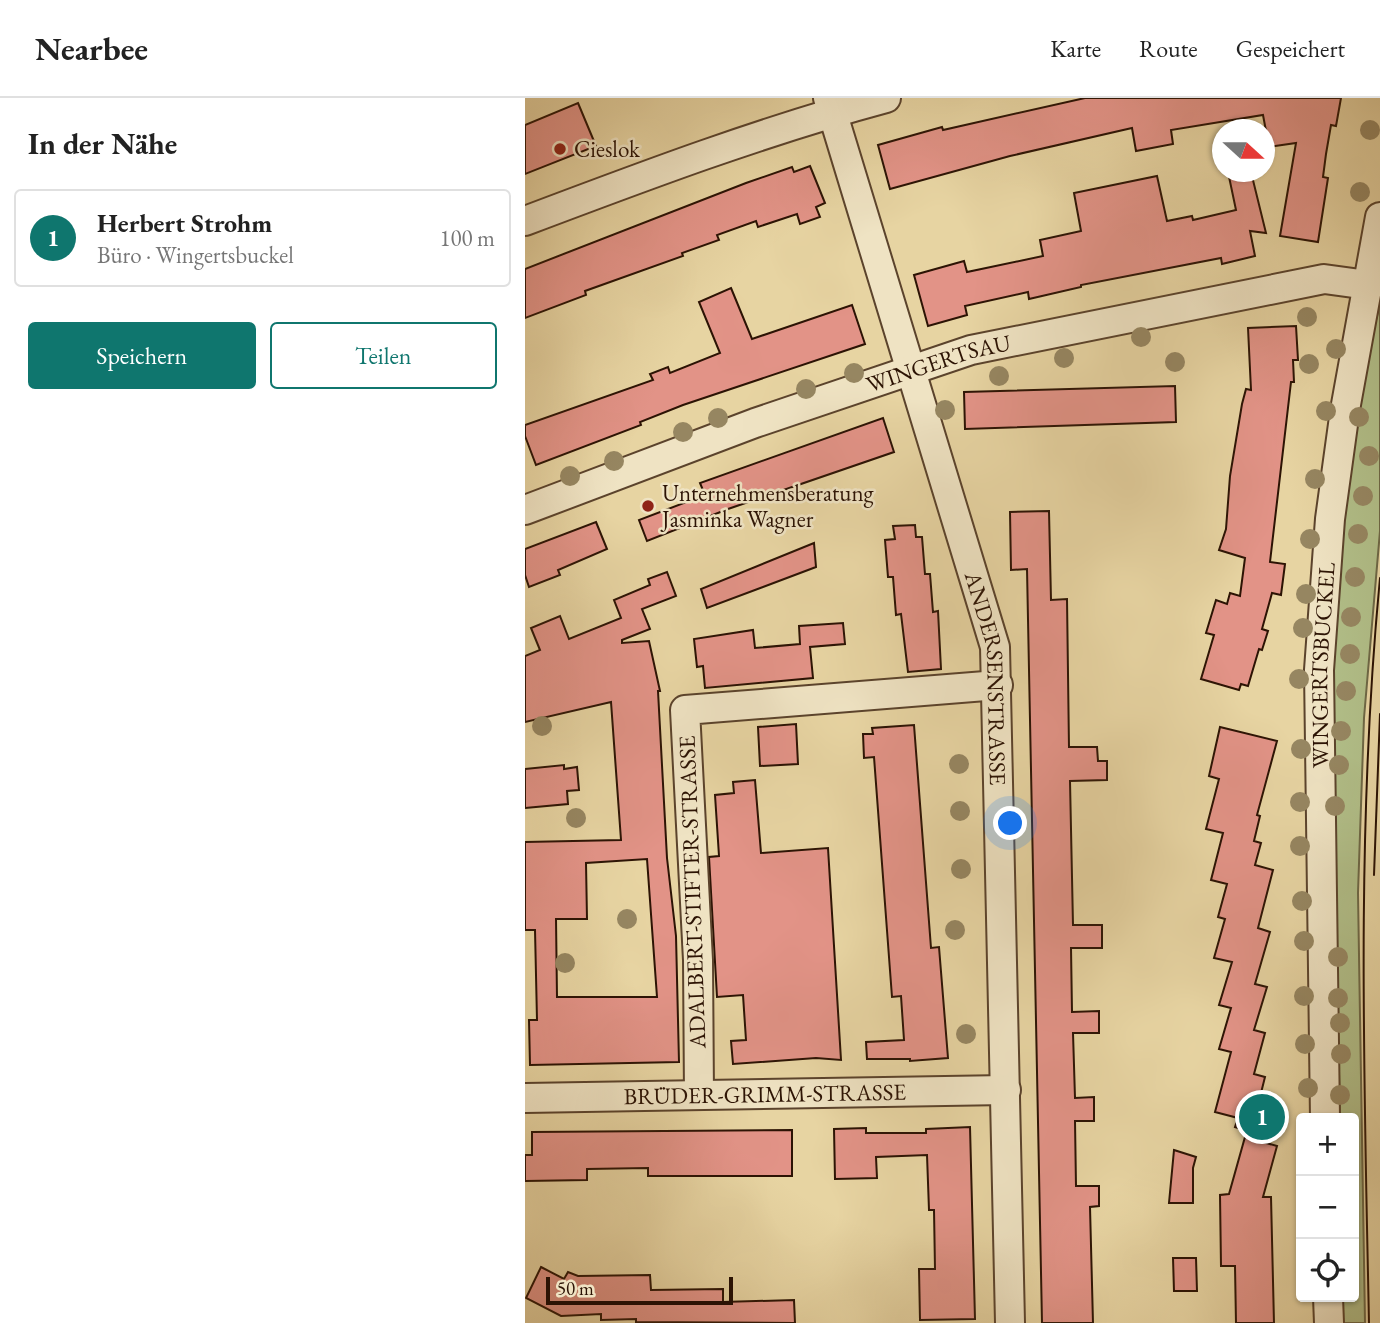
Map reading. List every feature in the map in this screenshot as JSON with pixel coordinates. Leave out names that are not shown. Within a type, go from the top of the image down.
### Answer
[{"type":"street","points":[[525,222],[831,105],[886,98]]},
{"type":"street","name":"ANDERSENSTRASSE","points":[[831,105],[995,647],[998,685],[1010,1323]]},
{"type":"street","name":"WINGERTSBUCKEL","points":[[1325,1113],[1319,670],[1331,519],[1345,410],[1380,217]]},
{"type":"street","name":"WINGERTSAU","points":[[525,510],[755,423],[971,350],[1324,279],[1368,285]]},
{"type":"street","name":"ADALBERT-STIFTER-STRASSE","points":[[699,1095],[698,960],[685,710],[998,685]]},
{"type":"street","name":"BRÜDER-GRIMM-STRASSE","points":[[525,1098],[1006,1090]]},
{"type":"street","points":[[1328,1302],[1329,1323]]},
{"type":"green space","points":[[1380,304],[1380,531],[1364,718],[1358,893],[1365,1323],[1343,1323],[1343,1302],[1359,1302],[1359,1113],[1340,1113],[1332,709],[1344,505],[1358,404]]},
{"type":"building","points":[[1085,98],[1341,98],[1336,126],[1331,125],[1326,154],[1323,177],[1328,178],[1318,242],[1280,236],[1296,143],[1275,146],[1275,119],[1264,119],[1263,115],[1212,119],[1212,123],[1171,130],[1173,144],[1136,151],[1132,128],[1010,156],[890,189],[878,145],[942,127],[943,130]]},
{"type":"building","points":[[578,103],[596,146],[525,174],[525,125]]},
{"type":"building","points":[[810,166],[825,203],[816,207],[820,217],[800,224],[797,214],[758,227],[756,221],[717,235],[719,240],[682,253],[683,256],[585,291],[586,295],[525,318],[525,269],[746,183],[792,167],[794,172]]},
{"type":"building","points":[[1157,176],[1167,221],[1192,216],[1193,220],[1236,210],[1230,182],[1253,182],[1266,233],[1250,231],[1255,256],[1222,264],[1221,258],[1081,285],[1029,299],[1028,292],[965,306],[967,315],[928,326],[914,275],[964,261],[967,272],[1043,256],[1040,240],[1081,231],[1074,193]]},
{"type":"building","points":[[731,288],[752,339],[852,305],[865,344],[683,405],[640,422],[641,425],[536,465],[525,436],[525,425],[653,380],[650,374],[668,367],[670,373],[720,353],[699,302]]},
{"type":"building","points":[[1296,326],[1298,360],[1293,360],[1294,382],[1291,382],[1270,562],[1285,564],[1281,595],[1272,593],[1262,629],[1268,631],[1262,650],[1259,649],[1248,686],[1241,684],[1239,690],[1201,679],[1214,635],[1206,633],[1216,600],[1227,604],[1230,593],[1240,596],[1245,558],[1219,550],[1226,529],[1230,476],[1242,404],[1246,389],[1251,390],[1248,328]]},
{"type":"building","points":[[1175,386],[1176,422],[965,429],[964,392]]},
{"type":"building","points":[[883,418],[894,452],[728,509],[647,541],[639,520],[705,495],[700,483]]},
{"type":"building","points":[[1049,511],[1051,600],[1067,599],[1069,747],[1097,747],[1098,761],[1107,761],[1107,780],[1070,781],[1073,925],[1102,925],[1102,948],[1071,948],[1072,1012],[1099,1011],[1099,1033],[1073,1033],[1075,1098],[1094,1097],[1094,1121],[1075,1121],[1076,1186],[1099,1186],[1099,1206],[1090,1207],[1093,1323],[1042,1323],[1027,569],[1011,570],[1010,512]]},
{"type":"building","points":[[596,522],[607,549],[558,570],[560,575],[529,587],[525,575],[525,549]]},
{"type":"building","points":[[915,525],[916,537],[922,537],[925,574],[930,574],[933,612],[938,611],[941,669],[908,672],[901,614],[896,615],[893,577],[888,577],[885,540],[895,539],[893,526]]},
{"type":"building","points":[[814,543],[816,567],[707,608],[701,589]]},
{"type":"building","points":[[667,572],[676,596],[642,609],[650,629],[622,640],[622,643],[649,641],[660,691],[667,858],[676,936],[679,1062],[530,1065],[529,1020],[537,1020],[535,930],[525,930],[525,842],[621,840],[611,702],[525,722],[525,656],[540,650],[531,628],[560,616],[569,639],[621,618],[614,600],[650,585],[648,579]],"holes":[[[647,859],[657,997],[557,997],[556,919],[587,919],[586,863]]]},
{"type":"building","points":[[843,623],[845,644],[810,647],[813,678],[705,688],[703,666],[697,667],[694,639],[753,630],[755,648],[800,644],[799,626]]},
{"type":"building","points":[[796,724],[798,764],[760,766],[758,727]]},
{"type":"building","points":[[914,725],[931,948],[939,947],[948,1058],[910,1061],[867,1059],[866,1042],[904,1040],[901,996],[892,997],[874,757],[864,758],[863,734],[873,734],[872,728]]},
{"type":"building","points":[[1220,727],[1277,741],[1257,815],[1260,816],[1254,841],[1261,843],[1255,865],[1273,870],[1258,928],[1270,932],[1255,984],[1267,987],[1254,1030],[1265,1033],[1254,1074],[1265,1077],[1258,1105],[1269,1108],[1261,1135],[1235,1127],[1238,1118],[1215,1112],[1231,1052],[1219,1049],[1231,1008],[1219,1005],[1232,962],[1214,958],[1225,919],[1218,917],[1227,884],[1211,880],[1223,833],[1206,829],[1219,779],[1209,776]]},
{"type":"building","points":[[564,765],[564,769],[577,767],[579,790],[567,791],[568,804],[525,808],[525,769]]},
{"type":"building","points":[[755,780],[761,853],[828,848],[841,1060],[816,1058],[733,1064],[731,1041],[746,1040],[743,995],[717,997],[709,857],[719,856],[715,795],[734,793],[733,782]]},
{"type":"building","points":[[970,1127],[975,1319],[920,1320],[919,1269],[935,1269],[934,1210],[929,1210],[927,1155],[876,1157],[877,1178],[835,1179],[834,1129],[866,1128],[866,1133],[926,1133],[926,1129]]},
{"type":"building","points":[[792,1130],[792,1176],[648,1176],[648,1168],[587,1169],[587,1180],[525,1181],[525,1155],[532,1155],[532,1132]]},
{"type":"building","points":[[1245,1137],[1277,1146],[1263,1197],[1271,1197],[1274,1323],[1236,1323],[1235,1266],[1221,1266],[1220,1195],[1229,1194]]},
{"type":"building","points":[[1174,1150],[1196,1157],[1193,1168],[1193,1203],[1169,1203]]},
{"type":"building","points":[[1173,1258],[1196,1258],[1197,1291],[1174,1291]]},
{"type":"building","points":[[541,1267],[564,1279],[568,1272],[578,1276],[650,1275],[651,1290],[723,1289],[723,1302],[794,1300],[795,1323],[636,1322],[636,1319],[601,1320],[601,1314],[561,1316],[526,1298]]},
{"type":"tram line","points":[[1369,1323],[1364,1044],[1365,857],[1367,764],[1380,578]]},
{"type":"tram line","points":[[1374,875],[1380,714]]},
{"type":"place","name":"Cieslok","points":[[560,149]]},
{"type":"place","name":"Unternehmensberatung Jasminka Wagner","points":[[648,506]]},
{"type":"place","name":"Herbert Strohm","points":[[1262,1117]]}]
